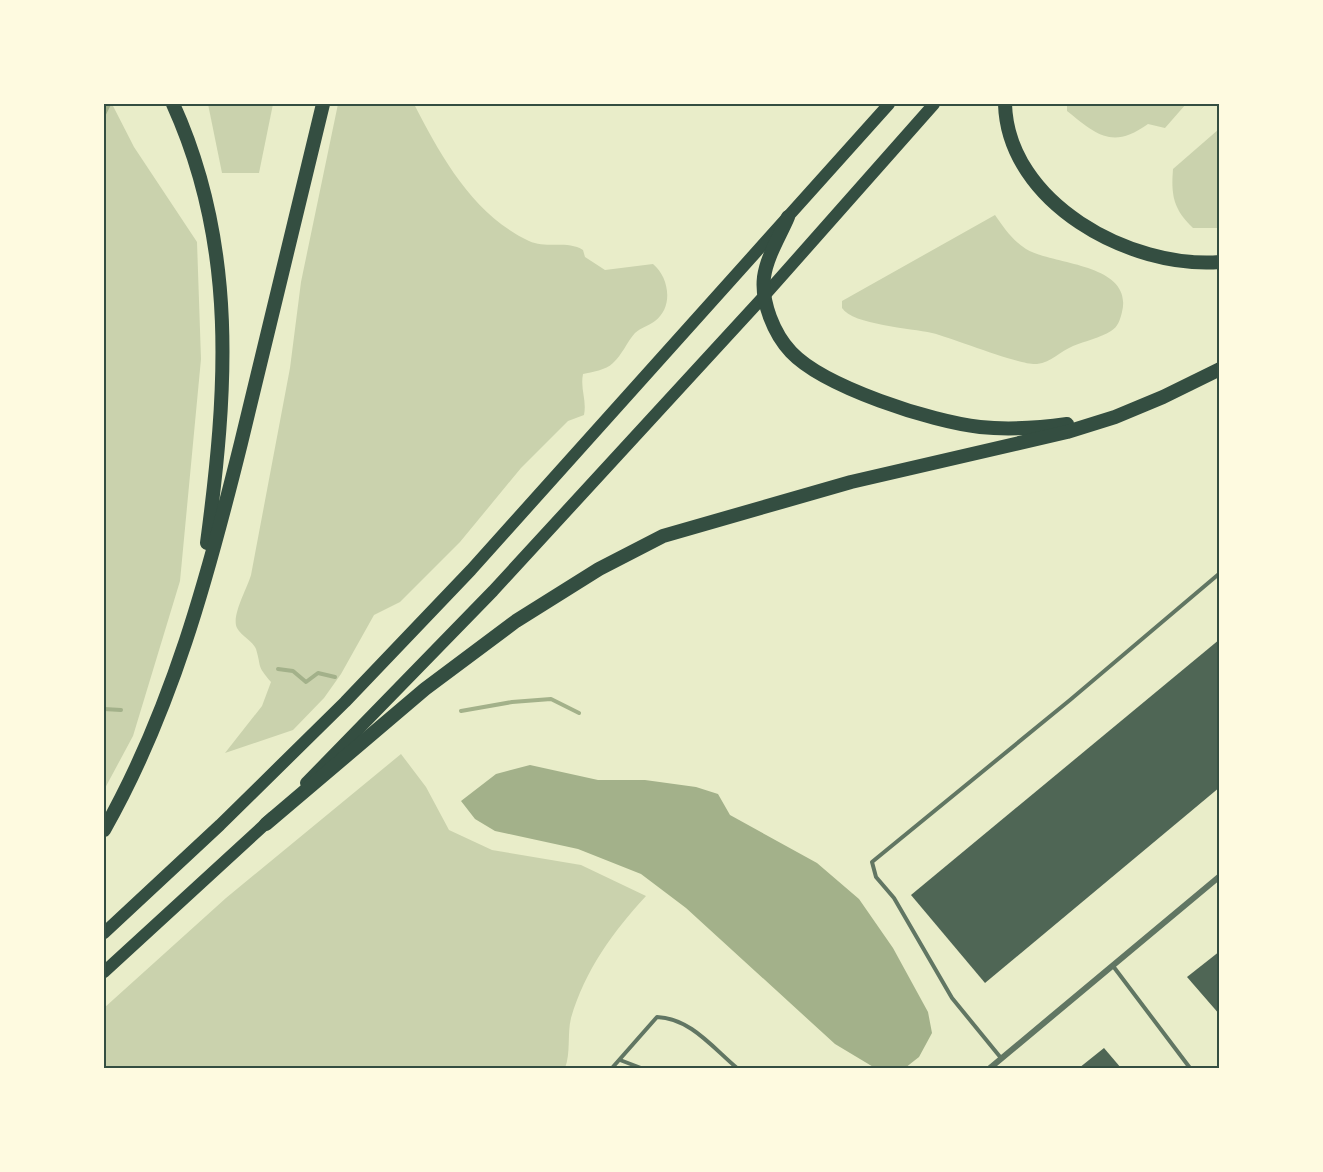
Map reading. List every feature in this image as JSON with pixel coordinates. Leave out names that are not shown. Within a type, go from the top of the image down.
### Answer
[{"type":"highway","points":[[173,104],[186,131],[214,231],[223,308],[221,418],[201,591]]},
{"type":"highway","points":[[104,830],[146,747],[179,663],[201,591],[229,490],[323,104]]},
{"type":"highway","points":[[1005,104],[1008,126],[1022,161],[1044,192],[1071,215],[1107,237],[1149,254],[1181,261],[1220,262]]},
{"type":"highway","points":[[788,218],[768,261],[764,278],[771,323],[791,353],[839,383],[939,420],[980,427],[1026,429],[1115,417]]},
{"type":"highway","points":[[266,824],[425,689],[516,621],[599,569],[663,536],[851,482],[1067,432],[1115,417],[1163,398],[1220,369]]},
{"type":"main road","points":[[104,933],[220,825],[353,694],[471,570],[889,104]]},
{"type":"main road","points":[[104,972],[266,824],[493,591],[765,295],[934,104]]},
{"type":"street","points":[[990,1068],[1220,876]]},
{"type":"lane","points":[[1001,1058],[952,998],[894,898],[876,877],[872,862],[1220,573]]},
{"type":"lane","points":[[1215,579],[1220,583]]},
{"type":"lane","points":[[1113,966],[1190,1068]]},
{"type":"lane","points":[[612,1068],[657,1017],[673,1017],[689,1026],[737,1068]]},
{"type":"lane","points":[[620,1060],[641,1068]]},
{"type":"shaded area","points":[[104,104],[112,104],[134,147],[197,242],[201,359],[180,581],[133,736],[104,790]]},
{"type":"shaded area","points":[[208,104],[273,104],[259,173],[222,173]]},
{"type":"shaded area","points":[[338,104],[414,104],[435,144],[460,182],[491,216],[529,241],[577,247],[583,250],[585,257],[605,270],[653,264],[663,276],[667,300],[661,315],[635,333],[613,363],[603,369],[583,374],[584,415],[568,421],[521,468],[460,542],[400,602],[374,615],[341,674],[324,698],[293,730],[225,753],[262,706],[271,682],[261,669],[256,649],[237,628],[236,617],[251,575],[290,368],[301,282]]},
{"type":"shaded area","points":[[1067,104],[1186,104],[1165,128],[1148,124],[1136,132],[1115,137],[1097,133],[1088,127],[1067,111]]},
{"type":"shaded area","points":[[1219,129],[1219,228],[1193,228],[1177,208],[1172,187],[1173,169]]},
{"type":"shaded area","points":[[995,215],[1013,238],[1026,249],[1088,268],[1104,275],[1116,284],[1122,296],[1122,312],[1115,327],[1102,336],[1068,348],[1047,361],[1037,364],[1002,356],[932,333],[870,322],[848,314],[842,308],[842,301]]},
{"type":"shaded area","points":[[401,754],[426,787],[449,830],[492,850],[581,865],[646,896],[611,938],[584,984],[571,1018],[565,1068],[104,1068],[104,1008],[226,898]]},
{"type":"shaded area","points":[[530,765],[598,780],[645,780],[696,787],[718,794],[730,815],[817,863],[859,899],[893,948],[928,1012],[932,1033],[919,1057],[905,1068],[875,1068],[835,1044],[686,908],[641,874],[578,849],[495,831],[475,819],[461,801],[496,774]]},
{"type":"building","points":[[1220,639],[1220,787],[985,983],[911,895]]},
{"type":"building","points":[[1220,951],[1220,1015],[1187,977]]},
{"type":"building","points":[[1104,1048],[1121,1068],[1079,1068]]},
{"type":"waterway","points":[[104,114],[109,104]]},
{"type":"waterway","points":[[278,669],[293,671],[306,682],[318,673],[335,677]]},
{"type":"waterway","points":[[461,711],[512,702],[551,699],[579,713]]},
{"type":"waterway","points":[[104,709],[121,710]]}]
